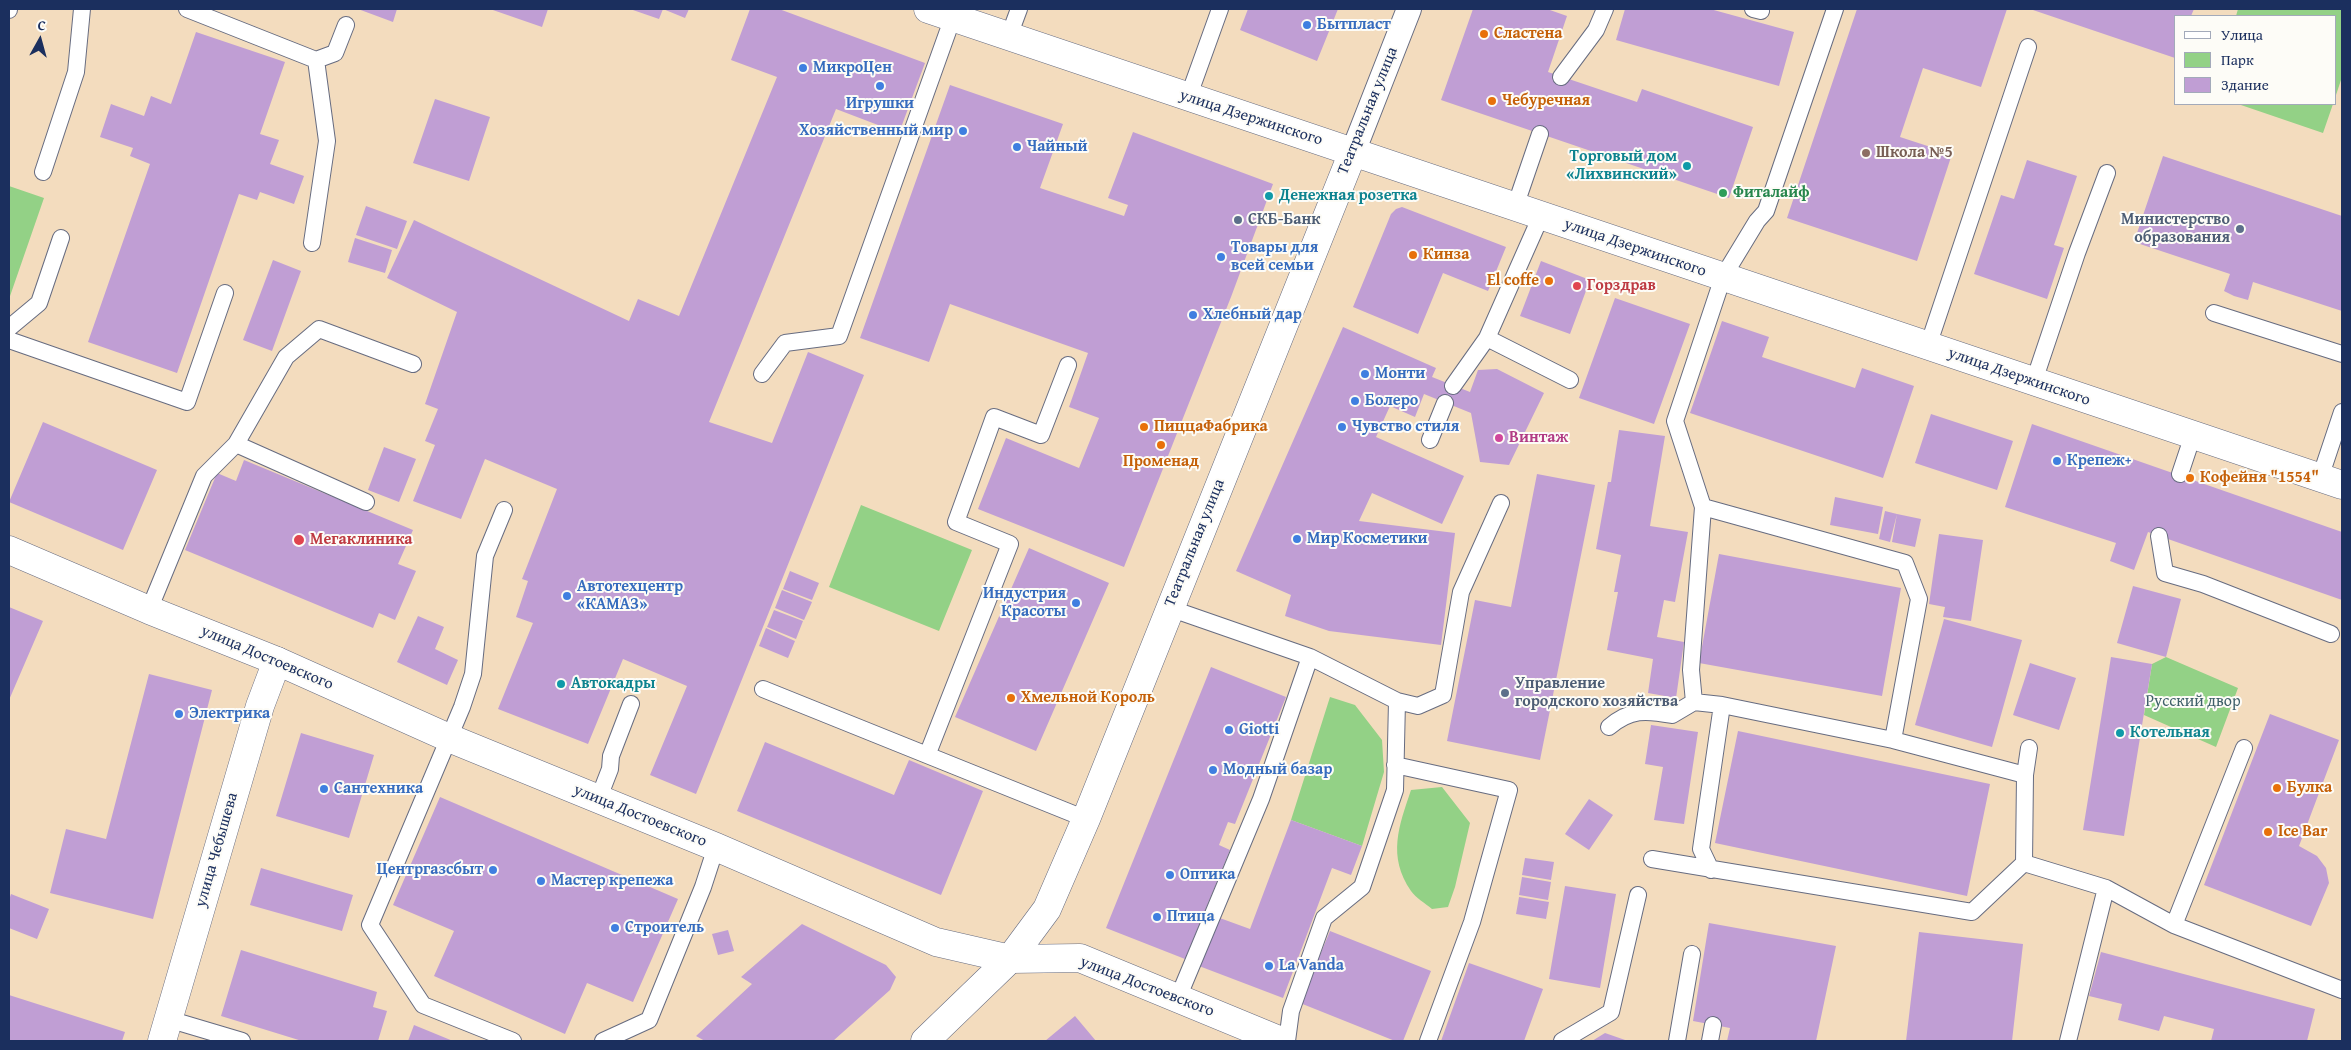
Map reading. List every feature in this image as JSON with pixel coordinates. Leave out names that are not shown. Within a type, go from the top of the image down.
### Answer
[{"type":"street","name":"Театральная улица","points":[[925,1041],[1010,960],[1047,909],[1086,818],[1409,9]]},
{"type":"street","name":"улица Дзержинского","points":[[941,13],[1188,98],[2331,482]]},
{"type":"street","name":"улица Достоевского","points":[[9,550],[149,610],[277,661],[449,738],[716,847],[936,942],[1010,960],[1080,958],[1281,1041]]},
{"type":"street","name":"улица Чебышева","points":[[165,1030],[260,706],[277,661]]},
{"type":"lane","points":[[43,172],[76,72],[82,9]]},
{"type":"lane","points":[[186,9],[316,60],[335,53],[346,25]]},
{"type":"lane","points":[[1009,36],[1019,9]]},
{"type":"lane","points":[[1188,98],[1220,9]]},
{"type":"lane","points":[[1561,77],[1596,30],[1605,9]]},
{"type":"lane","points":[[1694,702],[1691,670],[1703,507],[1675,421],[1723,277],[1757,221],[1766,211],[1835,9]]},
{"type":"lane","points":[[762,374],[785,343],[839,336],[941,13]]},
{"type":"lane","points":[[1928,346],[2028,47]]},
{"type":"lane","points":[[312,244],[327,141],[316,60]]},
{"type":"lane","points":[[1515,207],[1540,134]]},
{"type":"lane","points":[[2034,382],[2107,173]]},
{"type":"lane","points":[[1453,386],[1487,338],[1541,216]]},
{"type":"lane","points":[[9,328],[39,303],[61,238]]},
{"type":"lane","points":[[9,340],[187,402],[225,293]]},
{"type":"lane","points":[[2214,312],[2342,354]]},
{"type":"lane","points":[[149,610],[204,476],[236,444],[286,357],[319,329],[414,364]]},
{"type":"lane","points":[[1487,338],[1570,380]]},
{"type":"lane","points":[[928,753],[1010,544],[956,522],[994,417],[1040,436],[1068,365]]},
{"type":"lane","points":[[1430,440],[1445,403]]},
{"type":"lane","points":[[2331,482],[2342,412]]},
{"type":"lane","points":[[2180,474],[2193,435]]},
{"type":"lane","points":[[236,444],[366,502]]},
{"type":"lane","points":[[1169,608],[1310,657],[1397,701],[1418,706],[1443,695],[1461,592],[1501,503]]},
{"type":"lane","points":[[1703,507],[1905,563],[1920,599],[1893,740]]},
{"type":"lane","points":[[504,510],[485,556],[473,674],[449,738],[370,926],[423,1005],[513,1041]]},
{"type":"lane","points":[[2159,536],[2166,573],[2203,584],[2331,634]]},
{"type":"lane","points":[[1178,998],[1261,799],[1310,657]]},
{"type":"lane","points":[[763,688],[1086,818]]},
{"type":"lane","points":[[1287,1041],[1291,1011],[1324,918],[1362,887],[1395,790],[1397,701]]},
{"type":"lane","points":[[1609,727],[1622,716],[1650,710],[1672,714],[1694,702],[1722,704],[1893,740],[2024,775]]},
{"type":"lane","points":[[598,800],[610,770],[611,756],[631,704]]},
{"type":"lane","points":[[1711,870],[1700,849],[1722,704]]},
{"type":"lane","points":[[1652,859],[1972,912],[2024,863],[2024,775],[2029,748]]},
{"type":"lane","points":[[2174,925],[2244,748]]},
{"type":"lane","points":[[1396,765],[1509,790],[1472,922],[1428,1041]]},
{"type":"lane","points":[[603,1041],[649,1020],[703,887],[716,847]]},
{"type":"lane","points":[[2024,863],[2106,888],[2174,925],[2342,990]]},
{"type":"lane","points":[[2068,1041],[2106,888]]},
{"type":"lane","points":[[1562,1041],[1612,1012],[1638,895]]},
{"type":"lane","points":[[1677,1041],[1692,954]]},
{"type":"lane","points":[[1710,1041],[1713,1025]]},
{"type":"lane","points":[[165,1030],[242,1041]]},
{"type":"green space","points":[[2238,9],[2342,9],[2342,77],[2336,95],[2336,15],[2236,15]]},
{"type":"green space","points":[[2241,105],[2333,105],[2323,133]]},
{"type":"green space","points":[[9,186],[44,198],[9,299]]},
{"type":"green space","points":[[861,505],[972,550],[939,631],[829,587]]},
{"type":"green space","name":"Русский двор","points":[[2166,657],[2238,688],[2216,747],[2144,715],[2152,664]]},
{"type":"green space","points":[[1330,697],[1355,705],[1382,740],[1384,772],[1362,846],[1291,820]]},
{"type":"green space","points":[[1442,787],[1470,823],[1455,887],[1448,907],[1432,909],[1411,891],[1399,866],[1397,853],[1399,829],[1411,790]]},
{"type":"building","points":[[358,9],[397,9],[393,22]]},
{"type":"building","points":[[490,9],[548,9],[542,27]]},
{"type":"building","points":[[630,9],[663,9],[659,19]]},
{"type":"building","points":[[663,9],[689,9],[685,18]]},
{"type":"building","points":[[750,9],[779,9],[925,63],[899,133],[836,109],[709,422],[772,443],[808,352],[864,375],[696,794],[650,775],[687,686],[623,659],[588,744],[498,709],[533,623],[516,617],[528,581],[522,579],[557,489],[485,459],[461,519],[413,501],[435,445],[425,441],[438,409],[425,404],[457,312],[387,278],[414,220],[629,321],[638,299],[679,316],[777,77],[731,60]]},
{"type":"building","points":[[1248,9],[1338,9],[1317,61],[1240,30]]},
{"type":"building","points":[[1473,9],[1547,9],[1567,16],[1548,72],[1637,102],[1642,89],[1753,127],[1729,198],[1441,100]]},
{"type":"building","points":[[1625,9],[1710,9],[1794,32],[1779,86],[1616,40]]},
{"type":"building","points":[[1857,9],[2007,9],[1981,87],[1923,68],[1900,137],[1952,154],[1917,261],[1787,218]]},
{"type":"building","points":[[2030,9],[2194,9],[2191,15],[2174,15],[2174,58]]},
{"type":"building","points":[[196,32],[285,62],[260,134],[279,140],[270,164],[304,176],[294,204],[260,192],[257,200],[239,194],[177,373],[88,342],[150,164],[130,156],[133,148],[100,137],[111,104],[144,116],[151,96],[171,104]]},
{"type":"building","points":[[950,85],[1063,124],[1040,188],[1124,216],[1128,205],[1108,198],[1133,132],[1273,184],[1231,297],[1124,567],[978,509],[1006,438],[1079,468],[1099,418],[1069,407],[1088,353],[950,304],[929,362],[860,338]]},
{"type":"building","points":[[435,99],[490,117],[469,181],[413,163]]},
{"type":"building","name":"Министерство образования","points":[[2163,156],[2342,216],[2342,311],[2253,282],[2248,300],[2234,296],[2224,291],[2230,274],[2134,242]]},
{"type":"building","points":[[2027,160],[2077,176],[2054,245],[2064,248],[2047,299],[1974,274],[2001,195],[2014,199]]},
{"type":"building","points":[[366,206],[407,221],[397,249],[356,235]]},
{"type":"building","points":[[1402,207],[1506,247],[1488,291],[1443,273],[1418,334],[1353,307],[1391,214],[1396,209]]},
{"type":"building","points":[[355,238],[392,250],[385,273],[348,262]]},
{"type":"building","points":[[273,260],[301,271],[272,351],[243,340]]},
{"type":"building","points":[[1541,261],[1590,280],[1570,334],[1520,316]]},
{"type":"building","points":[[1615,298],[1690,324],[1654,424],[1579,398]]},
{"type":"building","points":[[1722,321],[1769,337],[1762,357],[1855,388],[1862,368],[1914,386],[1883,478],[1690,413]]},
{"type":"building","points":[[1343,327],[1436,368],[1432,377],[1470,392],[1478,370],[1497,369],[1544,393],[1509,465],[1480,462],[1471,413],[1424,394],[1415,417],[1390,406],[1376,437],[1464,476],[1442,524],[1372,493],[1359,521],[1455,533],[1441,645],[1329,631],[1285,616],[1291,595],[1236,571]]},
{"type":"building","points":[[1931,414],[2013,441],[1997,490],[1915,463]]},
{"type":"building","points":[[43,422],[157,470],[123,550],[9,502]]},
{"type":"building","points":[[2032,424],[2342,532],[2342,600],[2148,532],[2134,570],[2110,561],[2116,543],[2005,507]]},
{"type":"building","points":[[1619,430],[1665,436],[1650,526],[1688,532],[1675,602],[1664,600],[1657,637],[1684,642],[1676,698],[1648,693],[1653,659],[1607,650],[1618,592],[1614,592],[1621,555],[1596,549],[1608,482],[1611,482]]},
{"type":"building","points":[[384,447],[416,459],[399,502],[368,490]]},
{"type":"building","name":"Мегаклиника","points":[[244,460],[413,530],[398,564],[416,571],[395,620],[379,613],[373,628],[185,550],[217,473],[236,481]]},
{"type":"building","points":[[1537,474],[1595,485],[1540,760],[1447,741],[1475,600],[1511,607]]},
{"type":"building","points":[[1835,497],[1883,507],[1878,534],[1830,525]]},
{"type":"building","points":[[1885,511],[1897,514],[1890,542],[1879,539]]},
{"type":"building","points":[[1897,514],[1921,519],[1915,547],[1892,542]]},
{"type":"building","points":[[1939,534],[1983,540],[1971,621],[1943,617],[1945,607],[1929,604]]},
{"type":"building","points":[[1029,548],[1109,583],[1036,751],[955,717]]},
{"type":"building","points":[[1719,554],[1901,588],[1882,696],[1699,663]]},
{"type":"building","points":[[790,571],[819,583],[812,600],[783,589]]},
{"type":"building","points":[[2133,586],[2181,599],[2166,657],[2117,643]]},
{"type":"building","points":[[782,590],[812,602],[804,620],[775,608]]},
{"type":"building","points":[[9,607],[43,621],[9,700]]},
{"type":"building","points":[[774,610],[803,621],[796,639],[767,627]]},
{"type":"building","points":[[418,616],[444,627],[435,649],[458,660],[447,685],[397,662]]},
{"type":"building","points":[[1944,619],[2022,640],[1992,747],[1915,725]]},
{"type":"building","points":[[766,628],[795,641],[788,658],[759,646]]},
{"type":"building","name":"Котельная","points":[[2111,657],[2152,664],[2124,836],[2083,830]]},
{"type":"building","points":[[2030,663],[2076,678],[2059,730],[2013,715]]},
{"type":"building","points":[[1211,667],[1286,697],[1235,824],[1228,822],[1219,845],[1230,850],[1185,959],[1106,928]]},
{"type":"building","points":[[149,674],[212,690],[153,919],[50,893],[66,829],[106,839]]},
{"type":"building","points":[[2270,714],[2339,740],[2299,846],[2317,856],[2326,868],[2329,883],[2311,926],[2204,885]]},
{"type":"building","points":[[1651,725],[1698,732],[1684,824],[1654,820],[1663,767],[1645,764]]},
{"type":"building","points":[[1738,731],[1990,784],[1967,896],[1715,843]]},
{"type":"building","points":[[301,733],[374,755],[349,838],[276,816]]},
{"type":"building","points":[[765,742],[894,795],[909,760],[983,791],[941,895],[737,811]]},
{"type":"building","points":[[440,797],[678,899],[633,1002],[587,983],[565,1034],[434,976],[454,931],[393,905]]},
{"type":"building","points":[[1589,799],[1613,815],[1589,850],[1565,834]]},
{"type":"building","points":[[1291,820],[1362,846],[1351,875],[1332,868],[1283,998],[1199,966],[1217,917],[1250,929]]},
{"type":"building","points":[[1525,858],[1554,862],[1551,880],[1522,875]]},
{"type":"building","points":[[261,868],[353,895],[342,931],[250,905]]},
{"type":"building","points":[[1522,877],[1551,882],[1548,900],[1519,895]]},
{"type":"building","points":[[1565,886],[1616,894],[1600,988],[1549,979]]},
{"type":"building","points":[[11,894],[49,909],[37,939],[9,928],[9,900]]},
{"type":"building","points":[[1519,897],[1549,902],[1546,919],[1516,914]]},
{"type":"building","points":[[1709,923],[1836,946],[1816,1041],[1727,1041],[1730,1028],[1693,1021]]},
{"type":"building","points":[[802,924],[886,965],[896,977],[890,990],[833,1041],[705,1041],[696,1036],[752,984],[741,977]]},
{"type":"building","points":[[728,930],[734,951],[718,955],[712,934]]},
{"type":"building","points":[[1330,931],[1431,971],[1403,1041],[1395,1041],[1300,1003]]},
{"type":"building","points":[[1919,932],[2023,944],[2012,1041],[1906,1041]]},
{"type":"building","points":[[241,950],[377,992],[373,1007],[387,1011],[378,1041],[302,1041],[221,1016]]},
{"type":"building","points":[[2101,952],[2315,1009],[2307,1041],[2211,1041],[2214,1029],[2164,1016],[2159,1031],[2118,1020],[2122,1004],[2089,996]]},
{"type":"building","points":[[1469,963],[1543,989],[1524,1041],[1441,1041]]},
{"type":"building","points":[[9,995],[125,1032],[122,1041],[9,1041]]},
{"type":"building","points":[[1075,1016],[1096,1041],[1045,1041]]},
{"type":"building","points":[[414,1025],[453,1041],[408,1041]]},
{"type":"building","points":[[1605,1033],[1628,1041],[1592,1041]]},
{"type":"place","name":"Бытпласт","points":[[1307,25]]},
{"type":"place","name":"Сластена","points":[[1484,34]]},
{"type":"place","name":"МикроЦен","points":[[803,68]]},
{"type":"place","name":"Игрушки","points":[[880,86]]},
{"type":"place","name":"Чебуречная","points":[[1492,101]]},
{"type":"place","name":"Хозяйственный мир","points":[[963,131]]},
{"type":"place","name":"Чайный","points":[[1017,147]]},
{"type":"place","name":"Школа №5","points":[[1866,153]]},
{"type":"place","name":"Торговый дом «Лихвинский»","points":[[1687,166]]},
{"type":"place","name":"Фиталайф","points":[[1723,193]]},
{"type":"place","name":"Денежная розетка","points":[[1269,196]]},
{"type":"place","name":"СКБ-Банк","points":[[1238,220]]},
{"type":"place","name":"Министерство образования","points":[[2240,229]]},
{"type":"place","name":"Кинза","points":[[1413,255]]},
{"type":"place","name":"Товары для всей семьи","points":[[1221,257]]},
{"type":"place","name":"El coffe","points":[[1549,281]]},
{"type":"place","name":"Горздрав","points":[[1577,286]]},
{"type":"place","name":"Хлебный дар","points":[[1193,315]]},
{"type":"place","name":"Монти","points":[[1365,374]]},
{"type":"place","name":"Болеро","points":[[1355,401]]},
{"type":"place","name":"ПиццаФабрика","points":[[1144,427]]},
{"type":"place","name":"Чувство стиля","points":[[1342,427]]},
{"type":"place","name":"Винтаж","points":[[1499,438]]},
{"type":"place","name":"Променад","points":[[1161,445]]},
{"type":"place","name":"Крепеж+","points":[[2057,461]]},
{"type":"place","name":"Кофейня \"1554\"","points":[[2190,478]]},
{"type":"place","name":"Мир Косметики","points":[[1297,539]]},
{"type":"place","name":"Мегаклиника","points":[[299,540]]},
{"type":"place","name":"Автотехцентр «КАМАЗ»","points":[[567,596]]},
{"type":"place","name":"Индустрия Красоты","points":[[1076,603]]},
{"type":"place","name":"Автокадры","points":[[561,684]]},
{"type":"place","name":"Управление городского хозяйства","points":[[1505,693]]},
{"type":"place","name":"Хмельной Король","points":[[1011,698]]},
{"type":"place","name":"Электрика","points":[[179,714]]},
{"type":"place","name":"Giotti","points":[[1229,730]]},
{"type":"place","name":"Котельная","points":[[2120,733]]},
{"type":"place","name":"Модный базар","points":[[1213,770]]},
{"type":"place","name":"Булка","points":[[2277,788]]},
{"type":"place","name":"Сантехника","points":[[324,789]]},
{"type":"place","name":"Ice Bar","points":[[2268,832]]},
{"type":"place","name":"Центргазсбыт","points":[[493,870]]},
{"type":"place","name":"Оптика","points":[[1170,875]]},
{"type":"place","name":"Мастер крепежа","points":[[541,881]]},
{"type":"place","name":"Птица","points":[[1157,917]]},
{"type":"place","name":"Строитель","points":[[615,928]]},
{"type":"place","name":"La Vanda","points":[[1269,966]]}]
